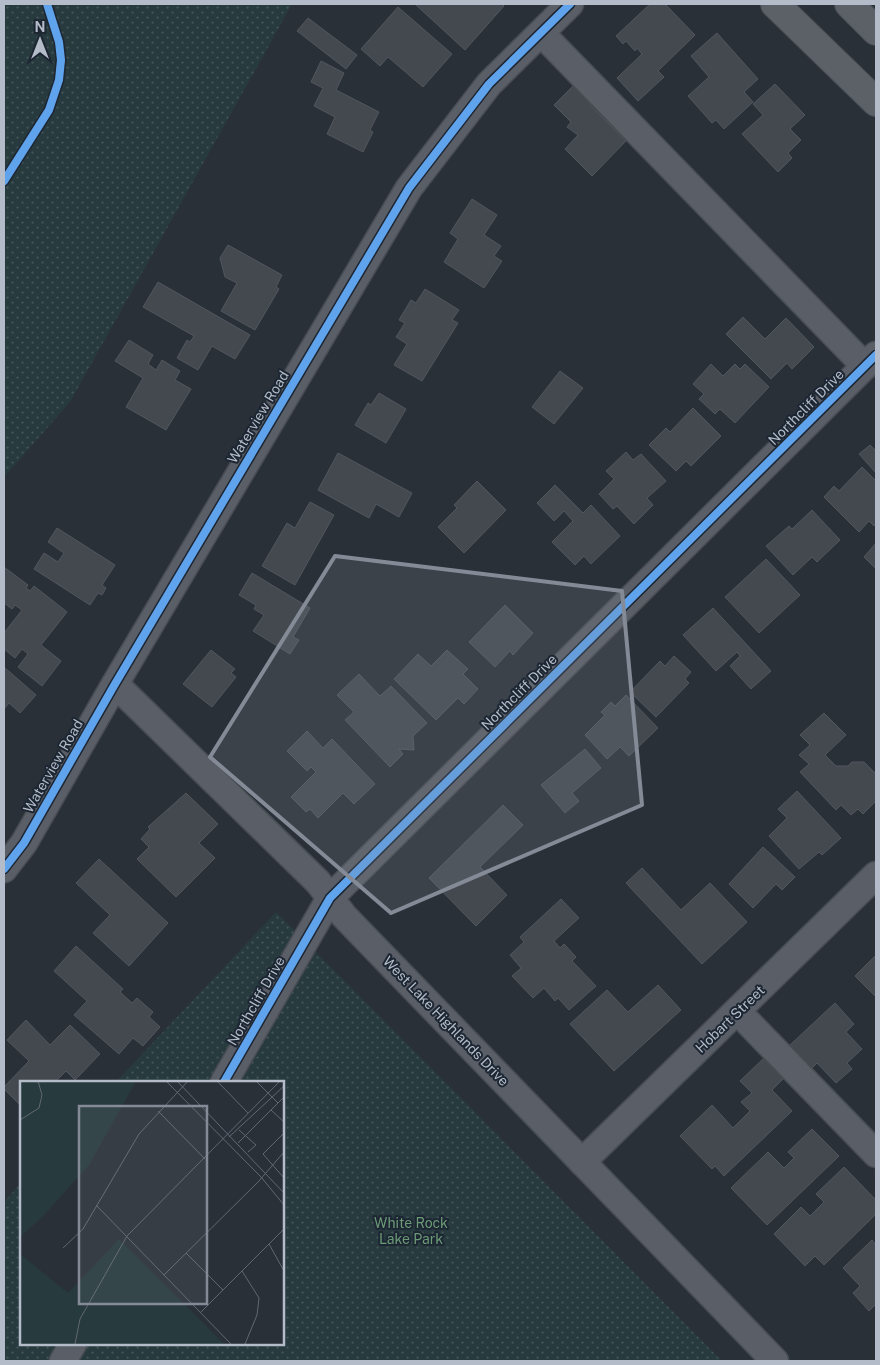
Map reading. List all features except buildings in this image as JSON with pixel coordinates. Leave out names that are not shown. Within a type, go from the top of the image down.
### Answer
[{"type":"main road","points":[[775,4],[876,102]]},
{"type":"main road","points":[[849,4],[876,31]]},
{"type":"street","name":"Waterview Road","points":[[4,869],[24,844],[115,684],[409,188],[489,84],[570,4]]},
{"type":"street","points":[[541,33],[871,360]]},
{"type":"street","name":"Northcliff Drive","points":[[225,1081],[330,898],[871,360]]},
{"type":"street","name":"West Lake Highlands Drive","points":[[115,684],[318,882],[344,916],[775,1361]]},
{"type":"street","name":"Hobart Street","points":[[582,1162],[876,875]]},
{"type":"street","points":[[737,1011],[876,1154]]},
{"type":"street","points":[[63,1361],[72,1345]]},
{"type":"highlighted area","points":[[335,556],[622,591],[642,805],[391,913],[210,757]]},
{"type":"green space","points":[[4,4],[292,4],[70,402],[4,477]]},
{"type":"green space","name":"White Rock Lake Park","points":[[276,912],[722,1361],[4,1361],[4,1202],[20,1184],[20,1345],[284,1345],[284,1081],[117,1081]]},
{"type":"cycle path","points":[[4,181],[49,110],[59,80],[61,60],[59,42],[47,4]]},
{"type":"cycle path","points":[[4,869],[24,843],[115,684],[409,188],[489,84],[570,4]]},
{"type":"cycle path","points":[[225,1081],[330,898],[876,355]]}]
